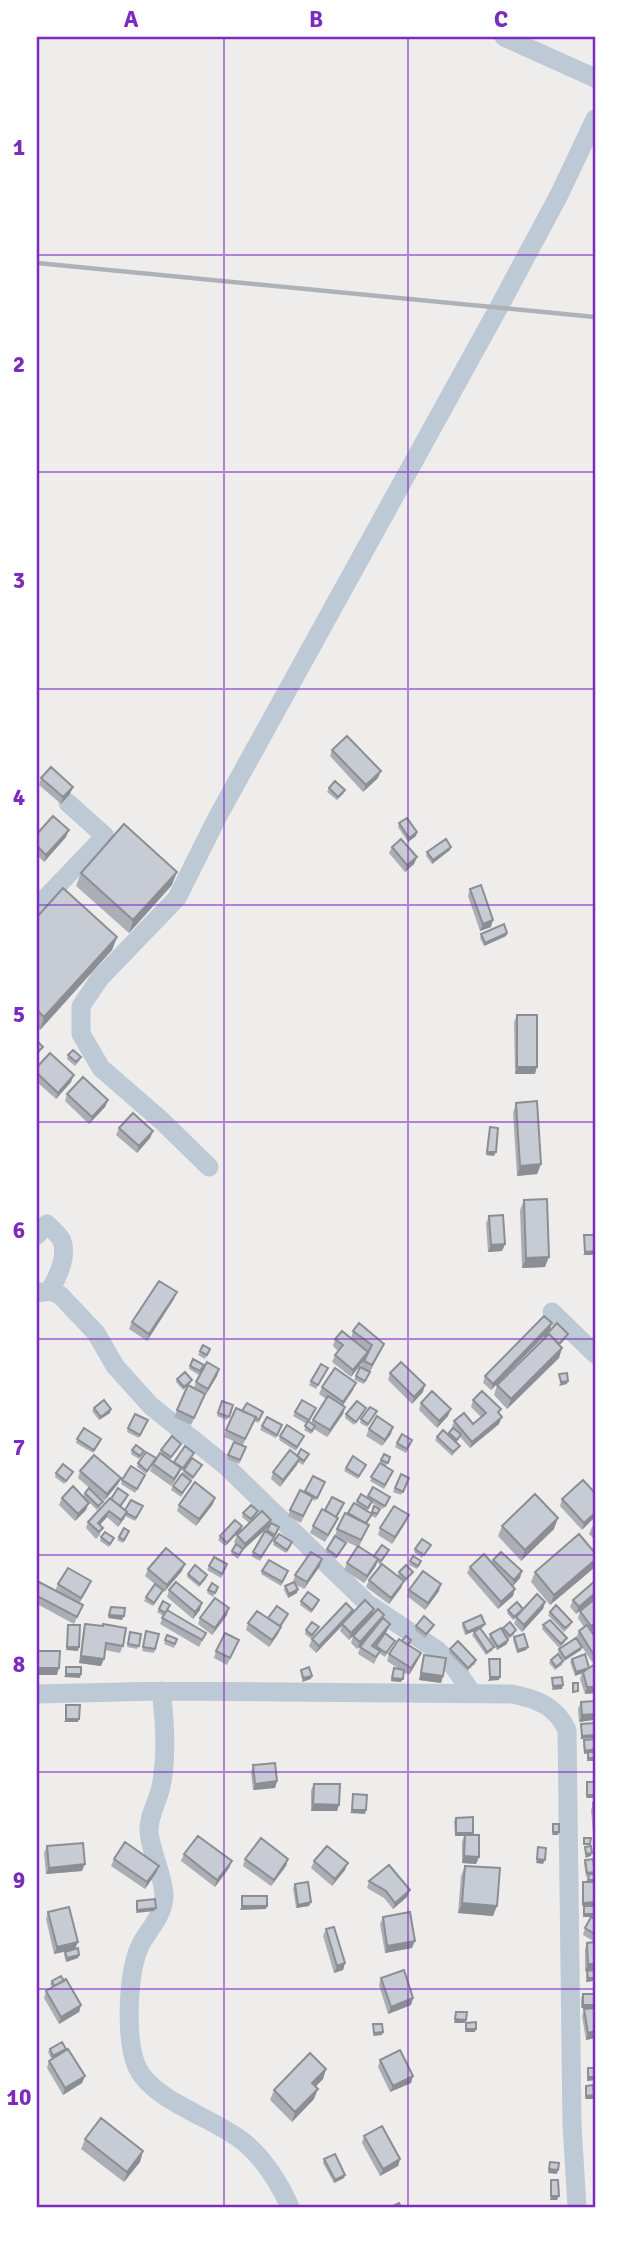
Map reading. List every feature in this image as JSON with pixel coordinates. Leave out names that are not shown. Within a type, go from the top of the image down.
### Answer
[{"type":"street","points":[[504,37],[595,78]]},
{"type":"street","points":[[209,1167],[162,1121],[101,1068],[80,1034],[81,1006],[100,978],[177,898],[218,816],[499,307],[559,195],[595,119]]},
{"type":"street","points":[[37,907],[105,836],[68,803]]},
{"type":"street","points":[[37,1235],[47,1224],[62,1240],[60,1271],[44,1292],[60,1295],[96,1333],[115,1366],[151,1406],[226,1466],[368,1604],[437,1650],[452,1664],[471,1693]]},
{"type":"street","points":[[552,1312],[595,1354]]},
{"type":"street","points":[[160,1691],[166,1724],[162,1782],[151,1816],[149,1833],[164,1895],[160,1912],[141,1944],[136,1960],[130,1993],[129,2040],[136,2066],[150,2087],[243,2141],[261,2158],[280,2183],[290,2207]]},
{"type":"street","points":[[37,1694],[160,1691],[512,1693],[530,1697],[549,1706],[561,1716],[567,1730],[572,2125],[577,2207]]},
{"type":"building","points":[[347,736],[381,771],[366,785],[332,750]]},
{"type":"building","points":[[51,767],[73,787],[63,797],[41,778]]},
{"type":"building","points":[[335,781],[345,790],[338,797],[329,788]]},
{"type":"building","points":[[53,816],[69,830],[46,855],[37,846],[37,834]]},
{"type":"building","points":[[407,818],[417,832],[409,838],[399,823]]},
{"type":"building","points":[[124,824],[177,872],[133,920],[81,873]]},
{"type":"building","points":[[401,839],[417,857],[407,865],[392,847]]},
{"type":"building","points":[[446,839],[451,847],[433,860],[427,852]]},
{"type":"building","points":[[481,885],[493,920],[483,924],[470,889]]},
{"type":"building","points":[[63,888],[117,937],[44,1017],[37,1010],[37,917]]},
{"type":"building","points":[[504,924],[507,933],[485,943],[481,934]]},
{"type":"building","points":[[517,1015],[537,1015],[537,1067],[517,1067]]},
{"type":"building","points":[[37,1041],[43,1047],[37,1053]]},
{"type":"building","points":[[73,1050],[81,1057],[76,1062],[68,1055]]},
{"type":"building","points":[[50,1053],[74,1075],[58,1093],[37,1073],[37,1067]]},
{"type":"building","points":[[83,1077],[108,1100],[92,1117],[67,1094]]},
{"type":"building","points":[[537,1101],[541,1164],[520,1166],[516,1103]]},
{"type":"building","points":[[133,1113],[153,1131],[139,1146],[119,1128]]},
{"type":"building","points":[[490,1127],[498,1128],[496,1152],[487,1152]]},
{"type":"building","points":[[547,1199],[549,1257],[526,1258],[524,1200]]},
{"type":"building","points":[[503,1215],[505,1244],[491,1245],[489,1216]]},
{"type":"building","points":[[584,1235],[595,1235],[595,1251],[585,1252]]},
{"type":"building","points":[[159,1281],[177,1292],[149,1334],[132,1322]]},
{"type":"building","points":[[544,1316],[552,1323],[493,1384],[485,1376]]},
{"type":"building","points":[[359,1323],[384,1344],[372,1365],[364,1361],[372,1345],[353,1331]]},
{"type":"building","points":[[557,1323],[568,1334],[559,1344],[549,1334],[546,1335]]},
{"type":"building","points":[[342,1331],[368,1352],[353,1370],[335,1355],[343,1345],[335,1339]]},
{"type":"building","points":[[549,1334],[562,1348],[511,1399],[497,1385]]},
{"type":"building","points":[[203,1345],[210,1349],[207,1355],[200,1351]]},
{"type":"building","points":[[193,1359],[204,1365],[200,1371],[190,1366]]},
{"type":"building","points":[[207,1362],[219,1369],[208,1389],[196,1382]]},
{"type":"building","points":[[401,1362],[425,1385],[414,1397],[390,1373]]},
{"type":"building","points":[[321,1364],[328,1368],[318,1385],[311,1381]]},
{"type":"building","points":[[360,1367],[370,1372],[365,1381],[356,1376]]},
{"type":"building","points":[[335,1368],[356,1383],[343,1402],[322,1387]]},
{"type":"building","points":[[185,1372],[192,1380],[184,1387],[177,1379]]},
{"type":"building","points":[[567,1373],[568,1381],[561,1382],[559,1374]]},
{"type":"building","points":[[188,1385],[205,1394],[194,1418],[177,1410]]},
{"type":"building","points":[[432,1391],[451,1409],[439,1421],[421,1403]]},
{"type":"building","points":[[482,1391],[501,1409],[498,1412],[502,1417],[472,1442],[454,1421],[464,1413],[473,1424],[486,1413],[473,1400]]},
{"type":"building","points":[[328,1396],[345,1407],[330,1430],[313,1420]]},
{"type":"building","points":[[104,1400],[111,1409],[101,1417],[94,1408]]},
{"type":"building","points":[[302,1400],[316,1408],[309,1420],[295,1412]]},
{"type":"building","points":[[222,1401],[233,1405],[229,1417],[218,1413]]},
{"type":"building","points":[[357,1401],[366,1408],[356,1422],[346,1414]]},
{"type":"building","points":[[247,1403],[263,1412],[259,1420],[242,1411]]},
{"type":"building","points":[[370,1407],[377,1411],[368,1424],[361,1419]]},
{"type":"building","points":[[236,1408],[256,1417],[245,1439],[226,1430]]},
{"type":"building","points":[[135,1414],[148,1420],[140,1435],[128,1428]]},
{"type":"building","points":[[377,1416],[393,1427],[385,1440],[369,1429]]},
{"type":"building","points":[[267,1417],[282,1425],[277,1435],[262,1426]]},
{"type":"building","points":[[308,1421],[315,1426],[312,1431],[305,1426]]},
{"type":"building","points":[[287,1425],[304,1436],[297,1447],[280,1436]]},
{"type":"building","points":[[84,1428],[101,1439],[94,1450],[77,1439]]},
{"type":"building","points":[[453,1428],[461,1434],[457,1440],[449,1433]]},
{"type":"building","points":[[443,1430],[460,1446],[453,1452],[437,1437]]},
{"type":"building","points":[[402,1434],[412,1440],[407,1449],[397,1443]]},
{"type":"building","points":[[172,1436],[181,1444],[171,1457],[161,1450]]},
{"type":"building","points":[[234,1442],[246,1447],[240,1460],[228,1455]]},
{"type":"building","points":[[136,1445],[144,1451],[140,1456],[132,1450]]},
{"type":"building","points":[[185,1446],[194,1453],[183,1468],[174,1462]]},
{"type":"building","points":[[301,1449],[309,1454],[304,1461],[297,1456]]},
{"type":"building","points":[[290,1450],[300,1458],[283,1480],[273,1472]]},
{"type":"building","points":[[146,1452],[156,1458],[147,1471],[138,1463]]},
{"type":"building","points":[[160,1453],[181,1468],[174,1479],[153,1464]]},
{"type":"building","points":[[384,1454],[390,1457],[388,1463],[381,1460]]},
{"type":"building","points":[[94,1455],[121,1478],[107,1494],[80,1471]]},
{"type":"building","points":[[353,1456],[366,1465],[359,1476],[346,1468]]},
{"type":"building","points":[[192,1458],[202,1465],[193,1477],[184,1470]]},
{"type":"building","points":[[380,1463],[393,1471],[385,1485],[371,1477]]},
{"type":"building","points":[[63,1464],[73,1472],[66,1481],[56,1473]]},
{"type":"building","points":[[131,1466],[145,1475],[137,1489],[122,1480]]},
{"type":"building","points":[[182,1474],[191,1481],[182,1493],[173,1486]]},
{"type":"building","points":[[401,1474],[409,1478],[403,1492],[395,1488]]},
{"type":"building","points":[[313,1476],[325,1482],[317,1498],[305,1491]]},
{"type":"building","points":[[583,1480],[595,1493],[595,1513],[584,1523],[562,1499]]},
{"type":"building","points":[[195,1482],[215,1498],[199,1519],[179,1505]]},
{"type":"building","points":[[73,1486],[89,1503],[78,1514],[62,1498]]},
{"type":"building","points":[[373,1487],[390,1497],[385,1506],[368,1496]]},
{"type":"building","points":[[89,1488],[103,1502],[98,1506],[85,1493]]},
{"type":"building","points":[[118,1488],[128,1495],[120,1506],[111,1499]]},
{"type":"building","points":[[300,1490],[313,1497],[303,1516],[290,1510]]},
{"type":"building","points":[[361,1494],[372,1501],[368,1508],[357,1501]]},
{"type":"building","points":[[535,1494],[558,1518],[525,1550],[502,1526]]},
{"type":"building","points":[[332,1497],[344,1503],[336,1517],[325,1510]]},
{"type":"building","points":[[110,1498],[127,1512],[121,1520],[109,1511],[98,1523],[103,1528],[99,1532],[88,1522]]},
{"type":"building","points":[[131,1500],[143,1506],[136,1518],[125,1510]]},
{"type":"building","points":[[354,1503],[372,1514],[366,1523],[348,1513]]},
{"type":"building","points":[[251,1505],[258,1511],[251,1519],[243,1513]]},
{"type":"building","points":[[374,1506],[380,1509],[377,1514],[372,1512]]},
{"type":"building","points":[[394,1506],[409,1515],[395,1537],[380,1528]]},
{"type":"building","points":[[322,1509],[338,1518],[328,1535],[313,1526]]},
{"type":"building","points":[[262,1511],[271,1520],[245,1544],[237,1535]]},
{"type":"building","points":[[345,1513],[369,1525],[361,1540],[337,1529]]},
{"type":"building","points":[[235,1520],[242,1526],[227,1543],[220,1536]]},
{"type":"building","points":[[271,1523],[279,1527],[275,1535],[267,1530]]},
{"type":"building","points":[[124,1528],[129,1531],[124,1540],[119,1537]]},
{"type":"building","points":[[265,1531],[274,1537],[261,1557],[253,1552]]},
{"type":"building","points":[[105,1532],[114,1538],[110,1544],[101,1537]]},
{"type":"building","points":[[279,1534],[292,1542],[287,1550],[274,1541]]},
{"type":"building","points":[[579,1534],[595,1553],[595,1560],[554,1595],[535,1572]]},
{"type":"building","points":[[335,1536],[346,1543],[337,1556],[327,1549]]},
{"type":"building","points":[[422,1539],[431,1545],[424,1555],[415,1549]]},
{"type":"building","points":[[236,1544],[243,1549],[239,1555],[232,1551]]},
{"type":"building","points":[[382,1545],[389,1550],[381,1561],[374,1556]]},
{"type":"building","points":[[358,1546],[378,1559],[367,1576],[347,1563]]},
{"type":"building","points":[[166,1548],[185,1564],[167,1585],[148,1569]]},
{"type":"building","points":[[311,1552],[322,1559],[307,1582],[295,1575]]},
{"type":"building","points":[[501,1552],[522,1571],[514,1580],[493,1560]]},
{"type":"building","points":[[484,1554],[515,1589],[501,1602],[470,1567]]},
{"type":"building","points":[[413,1556],[421,1561],[418,1566],[410,1561]]},
{"type":"building","points":[[214,1557],[227,1564],[222,1574],[209,1566]]},
{"type":"building","points":[[269,1560],[288,1571],[282,1582],[262,1571]]},
{"type":"building","points":[[382,1564],[404,1581],[391,1598],[369,1580]]},
{"type":"building","points":[[195,1565],[207,1575],[200,1584],[188,1574]]},
{"type":"building","points":[[406,1565],[413,1572],[406,1579],[399,1572]]},
{"type":"building","points":[[68,1568],[91,1581],[81,1598],[58,1584]]},
{"type":"building","points":[[423,1571],[441,1584],[428,1603],[409,1590]]},
{"type":"building","points":[[37,1581],[83,1605],[77,1617],[37,1596]]},
{"type":"building","points":[[595,1581],[595,1593],[579,1607],[573,1600]]},
{"type":"building","points":[[176,1582],[202,1603],[195,1612],[169,1590]]},
{"type":"building","points":[[294,1582],[298,1589],[289,1594],[285,1586]]},
{"type":"building","points":[[212,1583],[218,1587],[215,1593],[208,1590]]},
{"type":"building","points":[[155,1584],[163,1590],[154,1603],[146,1597]]},
{"type":"building","points":[[308,1592],[319,1600],[312,1610],[301,1601]]},
{"type":"building","points":[[537,1594],[545,1602],[524,1625],[516,1617]]},
{"type":"building","points":[[215,1598],[229,1608],[215,1628],[200,1618]]},
{"type":"building","points":[[595,1599],[595,1623],[591,1626],[580,1611]]},
{"type":"building","points":[[365,1600],[374,1609],[351,1633],[342,1624]]},
{"type":"building","points":[[163,1601],[170,1605],[165,1613],[159,1609]]},
{"type":"building","points":[[517,1602],[523,1609],[514,1617],[508,1610]]},
{"type":"building","points":[[346,1603],[353,1610],[319,1646],[312,1639]]},
{"type":"building","points":[[556,1605],[572,1622],[565,1628],[550,1612]]},
{"type":"building","points":[[277,1606],[288,1614],[280,1626],[268,1618]]},
{"type":"building","points":[[111,1607],[125,1608],[124,1616],[109,1615]]},
{"type":"building","points":[[378,1609],[384,1615],[360,1642],[353,1636]]},
{"type":"building","points":[[167,1610],[206,1633],[202,1640],[162,1618]]},
{"type":"building","points":[[257,1611],[281,1627],[272,1640],[248,1623]]},
{"type":"building","points":[[481,1615],[485,1624],[467,1632],[463,1623]]},
{"type":"building","points":[[424,1616],[434,1625],[426,1634],[416,1626]]},
{"type":"building","points":[[383,1618],[390,1624],[372,1646],[380,1651],[376,1657],[360,1647]]},
{"type":"building","points":[[550,1620],[567,1638],[561,1644],[543,1625]]},
{"type":"building","points":[[312,1622],[319,1627],[312,1635],[306,1630]]},
{"type":"building","points":[[510,1622],[516,1630],[510,1636],[503,1628]]},
{"type":"building","points":[[85,1624],[126,1628],[123,1646],[106,1643],[104,1659],[81,1656]]},
{"type":"building","points":[[68,1625],[80,1625],[79,1647],[67,1647]]},
{"type":"building","points":[[587,1625],[595,1637],[594,1655],[579,1631]]},
{"type":"building","points":[[480,1628],[494,1647],[487,1652],[474,1632]]},
{"type":"building","points":[[501,1628],[508,1640],[498,1647],[490,1634]]},
{"type":"building","points":[[146,1631],[159,1634],[155,1649],[143,1647]]},
{"type":"building","points":[[130,1632],[141,1634],[139,1646],[128,1644]]},
{"type":"building","points":[[225,1633],[239,1640],[230,1658],[216,1651]]},
{"type":"building","points":[[385,1633],[395,1641],[386,1653],[376,1646]]},
{"type":"building","points":[[524,1634],[528,1647],[518,1650],[514,1637]]},
{"type":"building","points":[[167,1635],[177,1639],[175,1644],[165,1640]]},
{"type":"building","points":[[406,1636],[411,1640],[408,1645],[402,1641]]},
{"type":"building","points":[[576,1638],[582,1647],[565,1658],[559,1649]]},
{"type":"building","points":[[399,1639],[421,1653],[411,1668],[389,1654]]},
{"type":"building","points":[[458,1641],[476,1660],[468,1668],[450,1649]]},
{"type":"building","points":[[37,1651],[60,1651],[59,1668],[37,1668]]},
{"type":"building","points":[[558,1654],[563,1661],[556,1667],[551,1660]]},
{"type":"building","points":[[585,1654],[589,1668],[576,1672],[572,1659]]},
{"type":"building","points":[[424,1655],[446,1658],[443,1676],[421,1673]]},
{"type":"building","points":[[489,1659],[500,1659],[500,1677],[490,1677]]},
{"type":"building","points":[[595,1664],[595,1687],[587,1687],[583,1672]]},
{"type":"building","points":[[66,1667],[81,1667],[81,1674],[66,1674]]},
{"type":"building","points":[[309,1667],[312,1676],[303,1678],[301,1670]]},
{"type":"building","points":[[394,1668],[404,1670],[403,1679],[392,1678]]},
{"type":"building","points":[[562,1677],[563,1685],[553,1686],[552,1678]]},
{"type":"building","points":[[573,1683],[578,1683],[578,1691],[573,1692]]},
{"type":"building","points":[[595,1701],[595,1714],[582,1715],[581,1702]]},
{"type":"building","points":[[66,1705],[80,1705],[79,1719],[66,1719]]},
{"type":"building","points":[[595,1723],[595,1735],[582,1736],[581,1724]]},
{"type":"building","points":[[595,1739],[595,1749],[585,1751],[584,1740]]},
{"type":"building","points":[[588,1752],[595,1752],[595,1758],[588,1758]]},
{"type":"building","points":[[275,1763],[277,1781],[255,1784],[253,1765]]},
{"type":"building","points":[[587,1782],[595,1782],[595,1795],[587,1795]]},
{"type":"building","points":[[314,1784],[340,1784],[339,1805],[313,1804]]},
{"type":"building","points":[[353,1794],[367,1795],[366,1810],[352,1810]]},
{"type":"building","points":[[473,1817],[473,1833],[456,1833],[456,1818]]},
{"type":"building","points":[[553,1824],[559,1824],[559,1832],[553,1832]]},
{"type":"building","points":[[465,1835],[479,1835],[479,1857],[464,1856]]},
{"type":"building","points":[[198,1836],[232,1861],[217,1880],[184,1854]]},
{"type":"building","points":[[261,1838],[288,1859],[274,1880],[245,1859]]},
{"type":"building","points":[[584,1838],[591,1838],[590,1844],[584,1844]]},
{"type":"building","points":[[125,1842],[159,1866],[147,1882],[114,1859]]},
{"type":"building","points":[[83,1843],[85,1864],[49,1868],[47,1846]]},
{"type":"building","points":[[327,1846],[348,1863],[335,1879],[314,1861]]},
{"type":"building","points":[[591,1846],[592,1853],[586,1854],[585,1847]]},
{"type":"building","points":[[538,1847],[546,1848],[545,1860],[537,1859]]},
{"type":"building","points":[[593,1859],[595,1872],[587,1873],[585,1860]]},
{"type":"building","points":[[389,1865],[410,1890],[395,1903],[386,1891],[369,1881]]},
{"type":"building","points":[[465,1866],[500,1868],[497,1906],[462,1903]]},
{"type":"building","points":[[589,1874],[595,1874],[595,1880],[588,1880]]},
{"type":"building","points":[[308,1882],[311,1902],[298,1905],[295,1884]]},
{"type":"building","points":[[583,1882],[595,1882],[595,1902],[583,1903]]},
{"type":"building","points":[[242,1896],[267,1896],[267,1906],[242,1906]]},
{"type":"building","points":[[155,1899],[156,1908],[137,1910],[137,1901]]},
{"type":"building","points":[[584,1906],[594,1906],[594,1914],[584,1914]]},
{"type":"building","points":[[69,1907],[78,1942],[57,1947],[48,1912]]},
{"type":"building","points":[[410,1912],[415,1941],[387,1946],[383,1917]]},
{"type":"building","points":[[591,1917],[595,1919],[595,1934],[585,1928]]},
{"type":"building","points":[[334,1927],[345,1963],[337,1966],[326,1929]]},
{"type":"building","points":[[595,1942],[595,1964],[588,1964],[587,1943]]},
{"type":"building","points":[[78,1948],[79,1955],[67,1958],[65,1952]]},
{"type":"building","points":[[404,1970],[413,1998],[391,2007],[381,1978]]},
{"type":"building","points":[[594,1970],[594,1978],[588,1978],[587,1971]]},
{"type":"building","points":[[61,1976],[64,1981],[54,1986],[52,1981]]},
{"type":"building","points":[[66,1979],[81,2005],[61,2017],[46,1991]]},
{"type":"building","points":[[583,1994],[595,1994],[595,2005],[583,2005]]},
{"type":"building","points":[[595,2008],[595,2031],[588,2033],[584,2009]]},
{"type":"building","points":[[456,2012],[467,2012],[466,2020],[455,2019]]},
{"type":"building","points":[[476,2022],[476,2029],[466,2029],[466,2023]]},
{"type":"building","points":[[373,2024],[382,2024],[383,2032],[374,2033]]},
{"type":"building","points":[[62,2042],[66,2049],[53,2056],[50,2049]]},
{"type":"building","points":[[68,2049],[85,2076],[65,2088],[49,2061]]},
{"type":"building","points":[[400,2050],[413,2076],[393,2086],[380,2060]]},
{"type":"building","points":[[310,2053],[326,2069],[312,2083],[318,2089],[295,2112],[274,2090]]},
{"type":"building","points":[[588,2068],[595,2068],[595,2077],[588,2077]]},
{"type":"building","points":[[593,2085],[594,2095],[586,2096],[586,2086]]},
{"type":"building","points":[[101,2118],[143,2151],[127,2172],[85,2139]]},
{"type":"building","points":[[382,2126],[400,2159],[383,2169],[364,2136]]},
{"type":"building","points":[[335,2154],[345,2175],[335,2180],[324,2159]]},
{"type":"building","points":[[550,2162],[559,2163],[558,2170],[549,2169]]},
{"type":"building","points":[[551,2180],[558,2180],[559,2196],[551,2196]]},
{"type":"railway","points":[[37,263],[595,317]]}]
